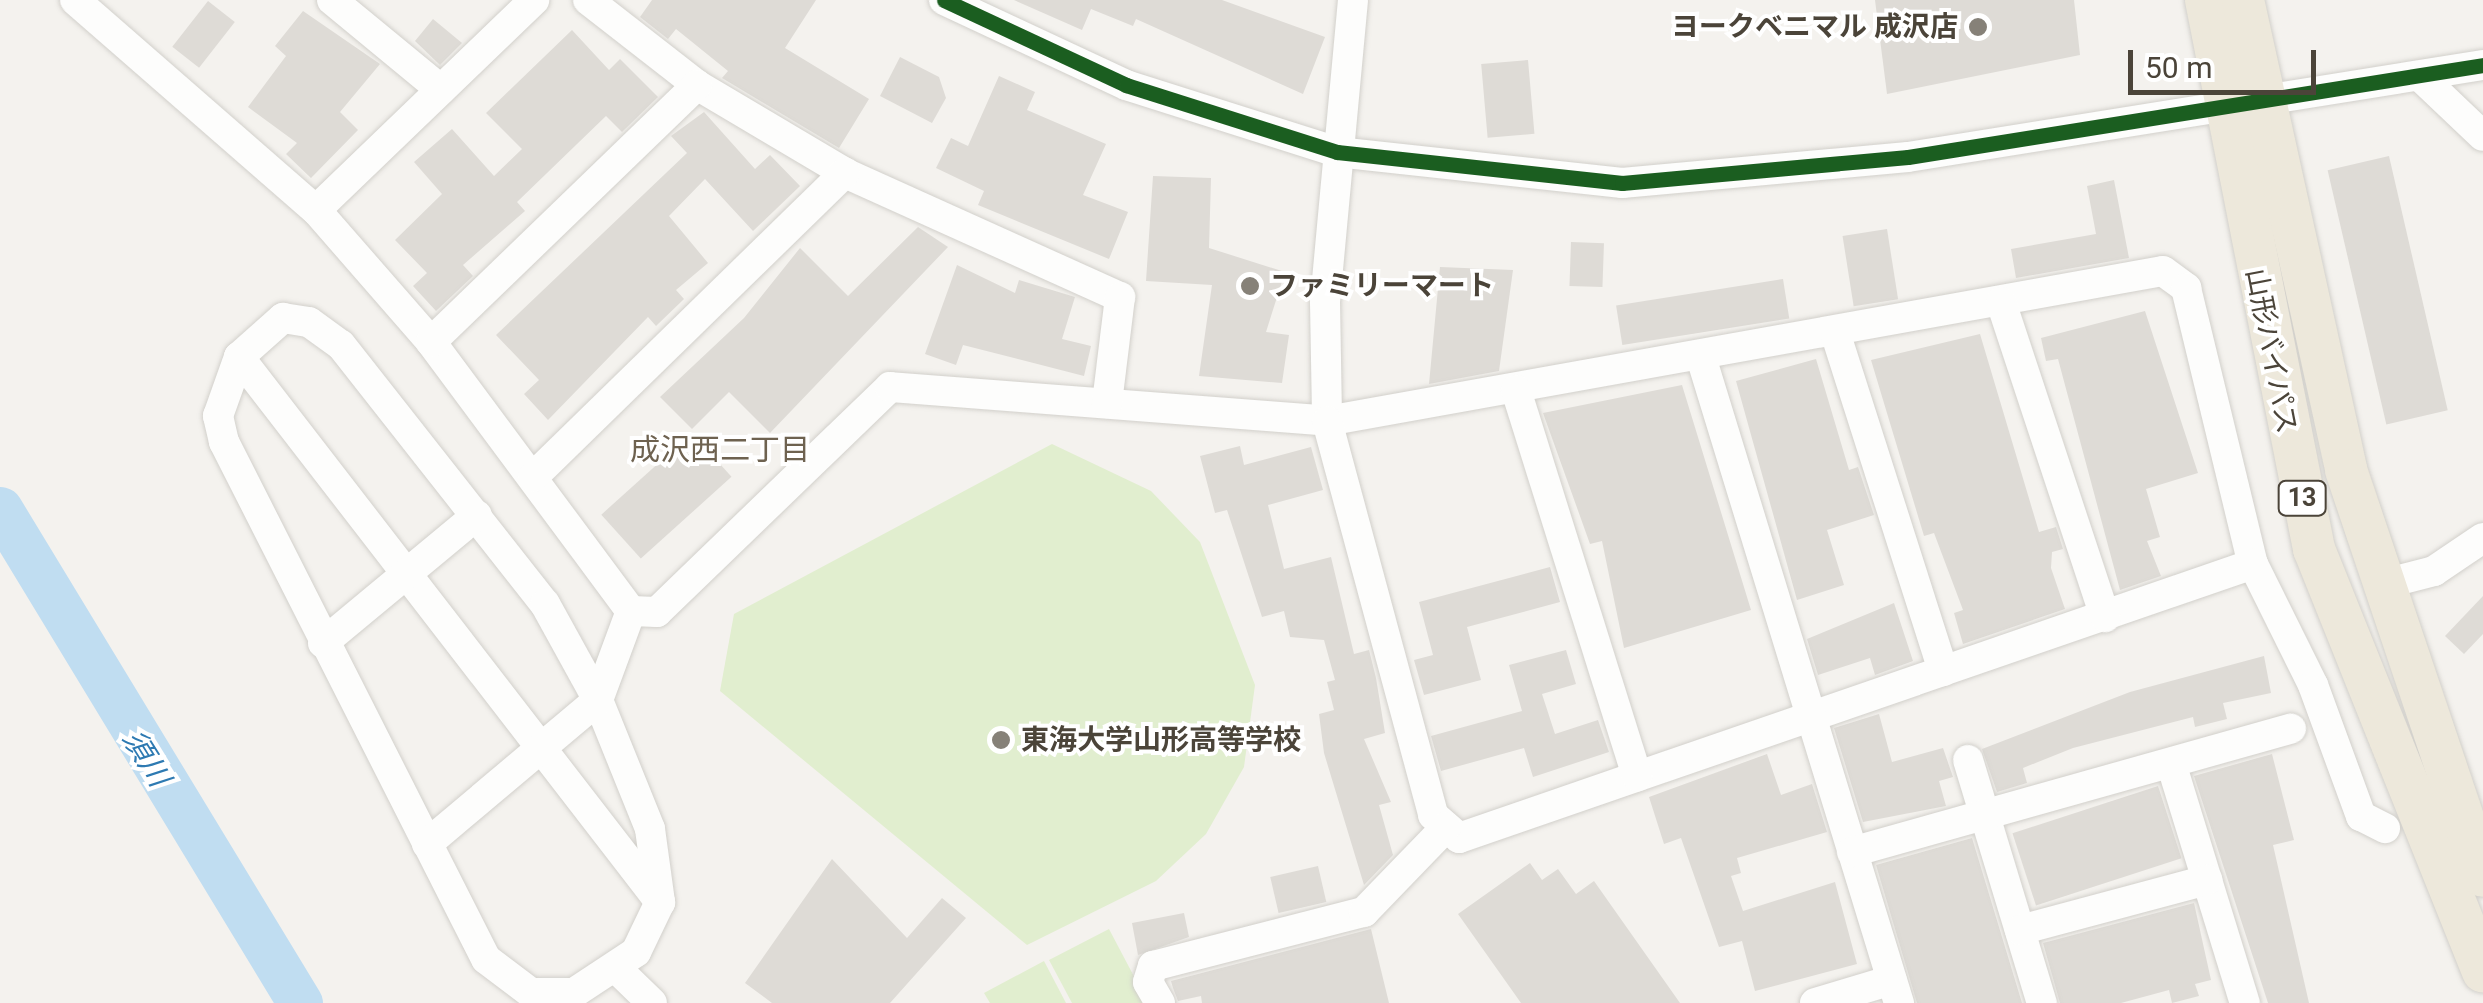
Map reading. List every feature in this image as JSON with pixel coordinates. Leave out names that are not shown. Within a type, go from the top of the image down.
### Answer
[{"type":"highway","name":"山形バイパス","points":[[2206,0],[2222,109],[2314,548],[2483,971]]},
{"type":"highway","name":"山形バイパス","points":[[2243,0],[2380,584],[2483,876]]},
{"type":"street","points":[[75,0],[316,210],[432,342],[631,611]]},
{"type":"street","points":[[332,0],[441,90]]},
{"type":"street","points":[[316,210],[534,0]]},
{"type":"street","points":[[588,0],[697,84],[845,173],[1120,297],[1107,403]]},
{"type":"street","points":[[944,0],[1126,86],[1337,152],[1622,183],[1783,173],[2424,80],[2483,65]]},
{"type":"street","points":[[1352,0],[1337,152],[1327,421],[1433,815],[1459,838],[2252,564]]},
{"type":"street","points":[[2424,80],[2483,136]]},
{"type":"street","points":[[432,342],[697,84]]},
{"type":"street","points":[[533,477],[845,173]]},
{"type":"street","points":[[631,611],[657,612],[890,387],[1327,421],[1701,357],[2164,270],[2186,288],[2252,564],[2313,684],[2360,816],[2384,828]]},
{"type":"street","points":[[2001,302],[2105,617]]},
{"type":"street","points":[[283,318],[309,322],[341,345],[477,515],[545,604],[598,700],[650,829],[660,902],[653,927],[616,968],[574,993],[512,985],[486,959],[224,442],[218,416],[239,357],[283,318]]},
{"type":"street","points":[[1835,332],[1943,671]]},
{"type":"street","points":[[239,357],[410,571],[660,902]]},
{"type":"street","points":[[1701,357],[1896,992],[1815,1003]]},
{"type":"street","points":[[1516,390],[1637,777]]},
{"type":"street","points":[[323,643],[477,515]]},
{"type":"street","points":[[2380,584],[2434,571],[2483,538]]},
{"type":"street","points":[[427,844],[598,700],[631,611]]},
{"type":"street","points":[[1852,852],[2291,729]]},
{"type":"street","points":[[1968,760],[2042,1003]]},
{"type":"street","points":[[2171,763],[2208,880],[2240,1002]]},
{"type":"street","points":[[1160,1003],[1148,982],[1154,966],[1364,912],[1446,826]]},
{"type":"street","points":[[2020,930],[2208,880]]},
{"type":"street","points":[[616,968],[652,1003]]},
{"type":"green space","name":"東海大学山形高等学校","points":[[1052,444],[1151,491],[1200,542],[1255,685],[1244,767],[1206,834],[1156,881],[1027,945],[720,691],[734,614]]},
{"type":"green space","points":[[1109,929],[1148,1003],[1072,1003],[1049,960]]},
{"type":"green space","points":[[1044,961],[1066,1003],[990,1003],[984,993]]},
{"type":"building","points":[[652,0],[816,0],[785,48],[869,99],[839,148],[722,78],[728,71],[676,29],[668,39],[640,17]]},
{"type":"building","points":[[1014,0],[1222,0],[1325,37],[1303,94],[1136,19],[1133,26],[1091,9],[1082,30]]},
{"type":"building","name":"ヨークベニマル 成沢店","points":[[1875,0],[2074,0],[2080,55],[1887,94]]},
{"type":"building","points":[[208,1],[235,22],[199,68],[172,47]]},
{"type":"building","points":[[303,11],[380,64],[340,112],[358,130],[311,178],[286,154],[297,143],[248,107],[286,56],[275,46]]},
{"type":"building","points":[[433,19],[462,43],[440,65],[415,41]]},
{"type":"building","points":[[572,30],[609,70],[620,59],[658,97],[622,132],[606,116],[517,202],[525,211],[463,265],[473,276],[436,311],[413,286],[427,273],[395,240],[442,194],[414,162],[452,129],[494,176],[522,149],[486,113]]},
{"type":"building","points":[[900,57],[939,77],[946,98],[932,123],[880,96]]},
{"type":"building","points":[[1528,60],[1534,134],[1488,138],[1481,64]]},
{"type":"building","points":[[999,76],[1035,92],[1027,110],[1106,144],[1083,195],[1128,212],[1109,259],[978,205],[984,191],[936,168],[951,138],[968,146]]},
{"type":"building","points":[[704,112],[755,169],[770,155],[800,186],[753,231],[705,179],[669,216],[708,263],[676,290],[684,299],[656,326],[648,317],[548,420],[524,394],[539,380],[496,335],[687,153],[671,136]]},
{"type":"building","points":[[2389,156],[2448,410],[2386,424],[2328,170]]},
{"type":"building","points":[[1153,176],[1211,178],[1209,248],[1285,272],[1266,332],[1289,335],[1282,383],[1199,376],[1212,285],[1146,281]]},
{"type":"building","points":[[2114,180],[2129,258],[2016,278],[2011,249],[2096,234],[2087,186]]},
{"type":"building","points":[[918,227],[948,247],[770,433],[729,392],[692,429],[660,397],[744,318],[800,248],[848,296]]},
{"type":"building","points":[[1887,229],[1898,299],[1854,306],[1843,236]]},
{"type":"building","points":[[1571,242],[1604,243],[1602,287],[1569,286]]},
{"type":"building","points":[[957,265],[1015,293],[1019,280],[1075,297],[1062,339],[1091,346],[1084,376],[963,345],[956,365],[925,354]]},
{"type":"building","points":[[1440,267],[1513,270],[1499,371],[1429,384]]},
{"type":"building","points":[[1783,279],[1789,319],[1622,345],[1616,305]]},
{"type":"building","points":[[2145,311],[2198,473],[2146,489],[2160,537],[2147,541],[2161,576],[2120,590],[2058,359],[2046,361],[2041,338]]},
{"type":"building","points":[[1980,334],[2039,532],[2056,527],[2063,549],[2052,552],[2051,568],[2065,609],[1963,644],[1954,613],[1963,610],[1934,533],[1924,536],[1871,360]]},
{"type":"building","points":[[1816,359],[1849,470],[1858,467],[1874,515],[1827,530],[1844,585],[1797,600],[1736,381]]},
{"type":"building","points":[[1682,385],[1751,610],[1624,648],[1602,541],[1590,544],[1543,413]]},
{"type":"building","points":[[692,433],[731,477],[641,558],[601,515]]},
{"type":"building","points":[[1240,446],[1244,465],[1311,447],[1323,490],[1268,505],[1284,569],[1331,557],[1354,654],[1369,650],[1385,733],[1364,739],[1391,802],[1379,805],[1393,855],[1364,885],[1324,753],[1319,714],[1334,710],[1327,682],[1335,680],[1324,640],[1290,637],[1284,611],[1262,617],[1227,510],[1215,513],[1200,456]]},
{"type":"building","points":[[1550,567],[1560,602],[1467,627],[1481,680],[1424,695],[1414,660],[1433,655],[1419,602]]},
{"type":"building","points":[[2483,596],[2483,634],[2464,654],[2445,636]]},
{"type":"building","points":[[1894,603],[1913,661],[1875,675],[1870,658],[1818,675],[1807,639]]},
{"type":"building","points":[[1566,650],[1576,684],[1542,694],[1555,734],[1598,720],[1609,752],[1533,777],[1524,748],[1441,771],[1431,736],[1522,711],[1509,665]]},
{"type":"building","points":[[2264,656],[2271,693],[2223,703],[2227,719],[2195,727],[2193,717],[2073,748],[2023,768],[2027,783],[1997,792],[1982,749],[2130,692]]},
{"type":"building","points":[[1879,714],[1892,762],[1943,748],[1953,777],[1939,781],[1946,806],[1863,822],[1834,728]]},
{"type":"building","points":[[1767,754],[1781,795],[1812,784],[1827,832],[1737,858],[1741,873],[1731,876],[1743,911],[1835,882],[1857,964],[1755,991],[1742,941],[1719,947],[1681,838],[1664,844],[1649,797]]},
{"type":"building","points":[[2272,754],[2294,840],[2273,845],[2309,1003],[2268,1003],[2194,776]]},
{"type":"building","points":[[2158,786],[2181,858],[2036,906],[2012,833]]},
{"type":"building","points":[[1972,838],[2022,1003],[1917,1003],[1876,865]]},
{"type":"building","points":[[832,859],[907,938],[942,898],[966,918],[890,1003],[772,1003],[745,983]]},
{"type":"building","points":[[1530,863],[1542,880],[1558,869],[1576,894],[1594,881],[1680,1003],[1521,1003],[1458,914]]},
{"type":"building","points":[[1318,866],[1326,902],[1279,913],[1270,877]]},
{"type":"building","points":[[2194,903],[2211,980],[2195,984],[2199,996],[2172,1003],[2169,990],[2121,1003],[2060,1003],[2043,943]]},
{"type":"building","points":[[1184,913],[1189,937],[1138,955],[1132,923]]},
{"type":"building","points":[[1371,929],[1389,1003],[1202,1003],[1201,996],[1178,1001],[1171,981]]},
{"type":"waterway","name":"須川","points":[[0,509],[300,1003]]},
{"type":"cycle path","points":[[944,0],[1126,85],[1337,152],[1622,183],[1908,157],[2483,65]]},
{"type":"place","name":"ヨークベニマル 成沢店","points":[[1978,27]]},
{"type":"place","name":"ファミリーマート","points":[[1250,286]]},
{"type":"place","name":"東海大学山形高等学校","points":[[1001,740]]},
{"type":"district","name":"成沢西二丁目","points":[[720,450]]}]
